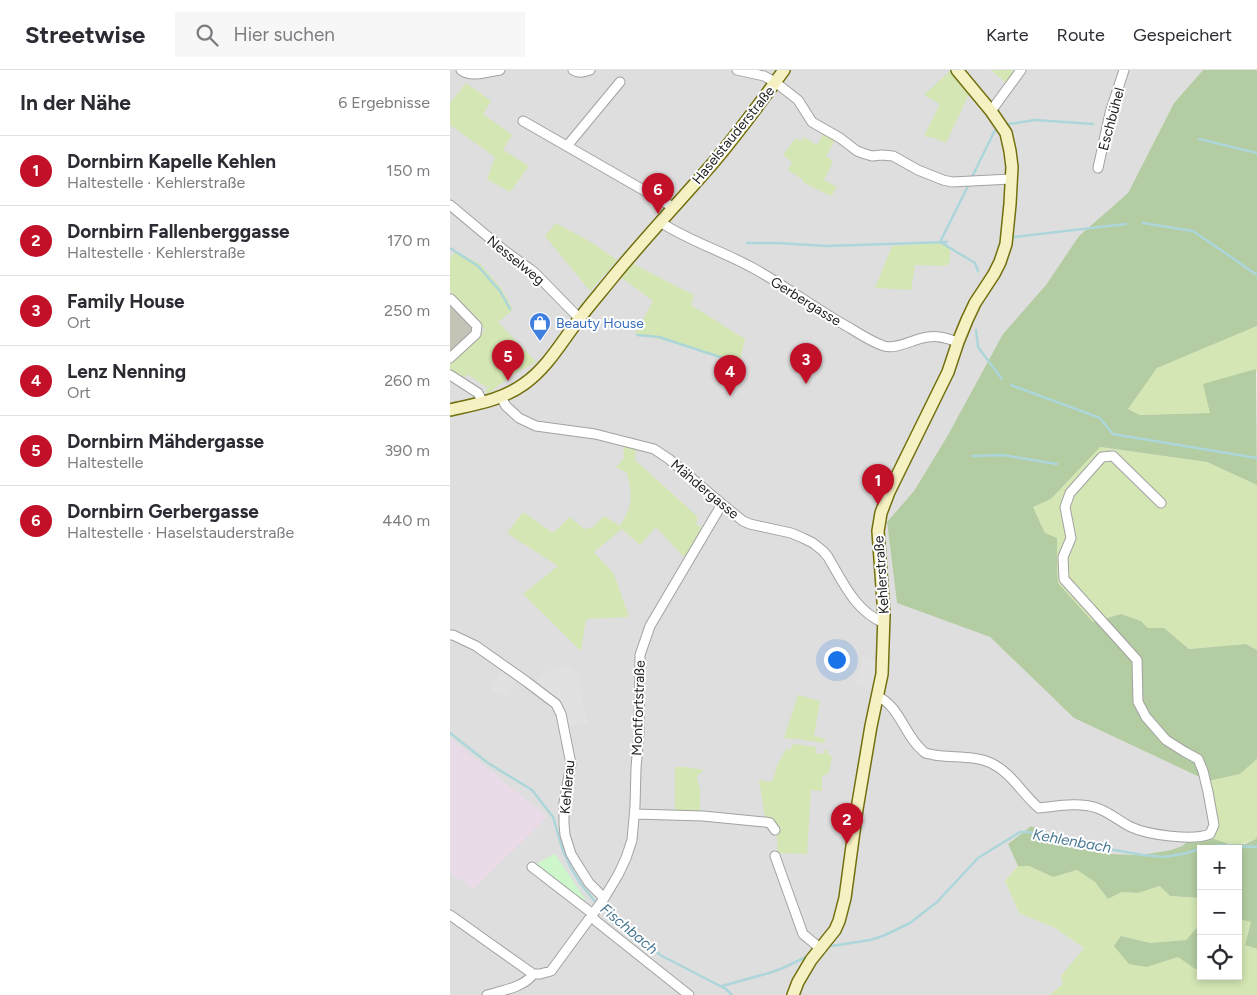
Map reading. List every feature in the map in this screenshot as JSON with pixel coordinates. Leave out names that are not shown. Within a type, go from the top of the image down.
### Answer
[{"type":"street","points":[[461,70],[469,74],[500,70]]},
{"type":"street","points":[[573,70],[583,73],[590,70]]},
{"type":"street","points":[[737,70],[764,76],[775,82],[798,100],[812,122],[840,138],[857,151],[872,156],[889,155],[918,170],[952,182],[1011,179]]},
{"type":"street","name":"Haselstauderstraße","points":[[450,410],[501,397],[523,385],[540,372],[579,318],[746,123],[784,70]]},
{"type":"street","name":"Kehlerstraße","points":[[793,995],[798,982],[812,960],[835,930],[845,898],[857,810],[882,674],[884,623],[878,541],[881,513],[889,492],[948,372],[967,320],[994,274],[1006,244],[1010,214],[1012,167],[1006,134],[991,110],[957,70]]},
{"type":"street","points":[[991,110],[1021,70]]},
{"type":"street","name":"Eschbühel","points":[[1098,168],[1108,122],[1124,70]]},
{"type":"street","points":[[567,146],[620,82]]},
{"type":"street","points":[[523,121],[673,207]]},
{"type":"street","name":"Nesselweg","points":[[450,205],[505,251],[534,272],[579,318]]},
{"type":"street","name":"Gerbergasse","points":[[660,222],[752,267],[832,318],[884,346],[889,347],[930,336],[958,342]]},
{"type":"street","points":[[450,358],[476,334],[477,326],[451,299]]},
{"type":"street","points":[[450,375],[478,393],[483,403]]},
{"type":"street","name":"Mähdergasse","points":[[501,397],[506,406],[519,418],[536,426],[595,434],[654,449],[669,459],[743,521],[791,533],[813,543],[828,557],[853,598],[867,613],[884,623]]},
{"type":"street","points":[[877,696],[883,699],[902,720],[912,738],[925,753],[991,763],[1016,782],[1039,808],[1084,805],[1107,812],[1132,828],[1157,835],[1201,836],[1210,834],[1214,825],[1203,771],[1198,759],[1166,740],[1146,717],[1138,702],[1137,660],[1064,579],[1063,557],[1071,538],[1065,507],[1070,493],[1102,457],[1113,456],[1161,503]]},
{"type":"street","name":"Montfortstraße","points":[[487,995],[525,983],[537,974],[550,971],[604,899],[618,875],[632,840],[635,814],[640,655],[644,640],[650,626],[722,504]]},
{"type":"street","name":"Kehlerau","points":[[450,635],[453,634],[476,646],[556,704],[561,714],[571,764],[564,803],[565,835],[572,854],[588,883],[604,899]]},
{"type":"street","points":[[635,814],[698,816],[765,822],[770,823],[775,830]]},
{"type":"street","points":[[775,856],[803,934],[821,948]]},
{"type":"street","points":[[532,867],[588,911],[594,913],[596,921],[689,995]]},
{"type":"street","points":[[450,915],[537,974]]},
{"type":"shaded area","points":[[450,70],[991,70],[1006,83],[1013,70],[1203,70],[1174,103],[1128,193],[1079,236],[948,435],[914,491],[887,522],[897,603],[990,637],[1074,718],[1208,781],[1217,831],[1211,838],[1191,839],[1182,846],[1171,850],[1140,855],[1108,854],[1031,826],[1008,844],[1018,866],[1005,881],[1019,913],[1055,928],[1084,948],[1062,976],[1063,984],[1049,995],[450,995]]},
{"type":"shaded area","points":[[450,305],[460,312],[475,329],[450,352]]},
{"type":"shaded area","points":[[863,658],[877,661],[871,691],[854,684]]},
{"type":"shaded area","points":[[568,666],[580,675],[578,681],[582,686],[580,689],[588,723],[569,725],[561,703],[536,682],[545,672]]},
{"type":"shaded area","points":[[502,668],[518,678],[507,698],[491,690]]},
{"type":"shaded area","points":[[450,738],[547,817],[474,889],[450,873]]},
{"type":"green space","points":[[991,70],[1013,70],[1006,83]]},
{"type":"green space","points":[[1203,70],[1257,70],[1257,326],[1157,368],[1128,409],[1140,415],[1210,413],[1203,384],[1256,369],[1257,485],[1207,462],[1100,447],[1051,499],[1033,507],[1045,533],[1057,538],[1058,583],[1093,622],[1121,614],[1141,621],[1148,628],[1164,628],[1189,649],[1246,644],[1257,650],[1257,759],[1240,774],[1208,781],[1074,718],[990,637],[897,603],[887,522],[914,491],[948,435],[1003,334],[1046,285],[1079,236],[1128,193],[1174,103]]},
{"type":"green space","points":[[950,71],[969,94],[946,143],[924,136],[940,104],[924,95]]},
{"type":"green space","points":[[466,83],[491,101],[483,114],[512,135],[503,150],[529,166],[510,192],[487,179],[495,157],[450,125],[450,103]]},
{"type":"green space","points":[[824,133],[835,140],[826,156],[833,161],[824,180],[837,187],[831,196],[804,183],[802,179],[788,170],[792,162],[783,155],[796,138],[801,141],[804,137],[817,145]]},
{"type":"green space","points":[[556,223],[594,244],[617,260],[590,291],[545,236]]},
{"type":"green space","points":[[937,243],[950,247],[950,262],[946,266],[915,265],[911,290],[875,288],[892,246]]},
{"type":"green space","points":[[456,251],[480,264],[501,288],[513,310],[498,322],[536,362],[511,376],[488,394],[485,392],[488,388],[467,374],[463,380],[450,370],[450,361],[485,330],[450,293],[450,258]]},
{"type":"green space","points":[[631,263],[694,295],[691,305],[745,339],[739,364],[667,341],[635,334],[653,301],[619,276]]},
{"type":"green space","points":[[1257,326],[1257,373],[1256,369],[1210,413],[1140,415],[1128,409],[1157,368]]},
{"type":"green space","points":[[623,445],[636,447],[635,460],[698,517],[696,524],[702,528],[685,558],[656,527],[640,545],[622,529],[594,552],[614,574],[629,617],[586,619],[581,651],[523,594],[558,566],[507,533],[523,512],[553,533],[570,517],[584,529],[592,528],[604,516],[620,526],[631,501],[627,473],[616,467],[624,458]]},
{"type":"green space","points":[[1099,447],[1207,462],[1257,485],[1257,650],[1246,644],[1189,649],[1164,628],[1148,628],[1141,621],[1121,614],[1093,622],[1058,583],[1057,568],[1045,533],[1033,507],[1051,499]]},
{"type":"green space","points":[[798,695],[820,701],[814,736],[825,739],[824,743],[784,738]]},
{"type":"green space","points":[[793,744],[816,747],[815,753],[824,754],[825,749],[828,750],[828,755],[832,756],[829,773],[822,776],[822,791],[811,790],[807,854],[778,853],[776,826],[765,818],[759,780],[772,782],[777,766],[786,749],[790,750]]},
{"type":"green space","points":[[1257,759],[1256,839],[1234,844],[1211,838],[1217,831],[1208,781],[1240,774]]},
{"type":"green space","points":[[675,767],[704,770],[697,778],[700,790],[699,812],[675,812]]},
{"type":"green space","points":[[1031,826],[1108,854],[1140,855],[1171,850],[1182,846],[1191,839],[1211,838],[1229,844],[1245,844],[1256,839],[1257,835],[1257,949],[1245,945],[1251,922],[1242,920],[1242,845],[1197,845],[1197,898],[1170,896],[1160,886],[1138,893],[1122,892],[1108,899],[1095,882],[1077,870],[1053,877],[1029,866],[1018,866],[1008,844]]},
{"type":"green space","points":[[555,854],[585,899],[581,903],[534,865]]},
{"type":"green space","points":[[1018,866],[1029,866],[1053,877],[1077,870],[1095,882],[1108,899],[1122,892],[1138,893],[1161,886],[1170,896],[1197,898],[1197,928],[1186,940],[1150,943],[1121,936],[1147,967],[1178,957],[1197,969],[1197,980],[1242,980],[1242,920],[1251,922],[1245,945],[1257,949],[1257,995],[1049,995],[1063,984],[1061,976],[1084,948],[1055,928],[1019,913],[1005,881]]},
{"type":"green space","points":[[1197,928],[1197,969],[1178,957],[1147,967],[1129,964],[1114,946],[1121,936],[1150,943],[1186,940]]},
{"type":"waterway","points":[[1009,124],[1035,120],[1093,124]]},
{"type":"waterway","points":[[972,177],[995,130]]},
{"type":"waterway","points":[[1199,139],[1257,153]]},
{"type":"waterway","points":[[968,186],[940,242],[975,263],[978,271]]},
{"type":"waterway","points":[[1143,223],[1193,231],[1257,275]]},
{"type":"waterway","points":[[1014,237],[1126,224]]},
{"type":"waterway","points":[[747,243],[827,246],[947,242]]},
{"type":"waterway","points":[[450,248],[478,266],[500,291],[510,309]]},
{"type":"waterway","points":[[976,330],[978,347],[1002,379]]},
{"type":"waterway","points":[[637,335],[659,337],[738,363]]},
{"type":"waterway","points":[[1011,385],[1100,418],[1113,434],[1257,458]]},
{"type":"waterway","points":[[972,456],[1003,455],[1057,464]]},
{"type":"waterway","name":"Fischbach","points":[[450,733],[488,763],[532,790],[553,817],[563,851],[571,868],[597,904]]},
{"type":"waterway","name":"Kehlenbach","points":[[832,946],[870,940],[910,923],[937,902],[978,858],[1020,832],[1029,832],[1051,839],[1143,855],[1164,857],[1220,845],[1257,847]]},
{"type":"waterway","name":"Fischbach","points":[[601,908],[662,956],[726,989],[732,995]]},
{"type":"waterway","name":"Kehlenbach","points":[[722,986],[769,973],[808,956]]},
{"type":"place","name":"Dornbirn Gerbergasse","points":[[658,214]]},
{"type":"place","name":"Beauty House","points":[[540,342]]},
{"type":"place","name":"Dornbirn Mähdergasse","points":[[508,381]]},
{"type":"place","name":"Family House","points":[[806,384]]},
{"type":"place","name":"Lenz Nenning","points":[[730,396]]},
{"type":"place","name":"Dornbirn Kapelle Kehlen","points":[[878,505]]},
{"type":"place","name":"Dornbirn Fallenberggasse","points":[[847,844]]}]
